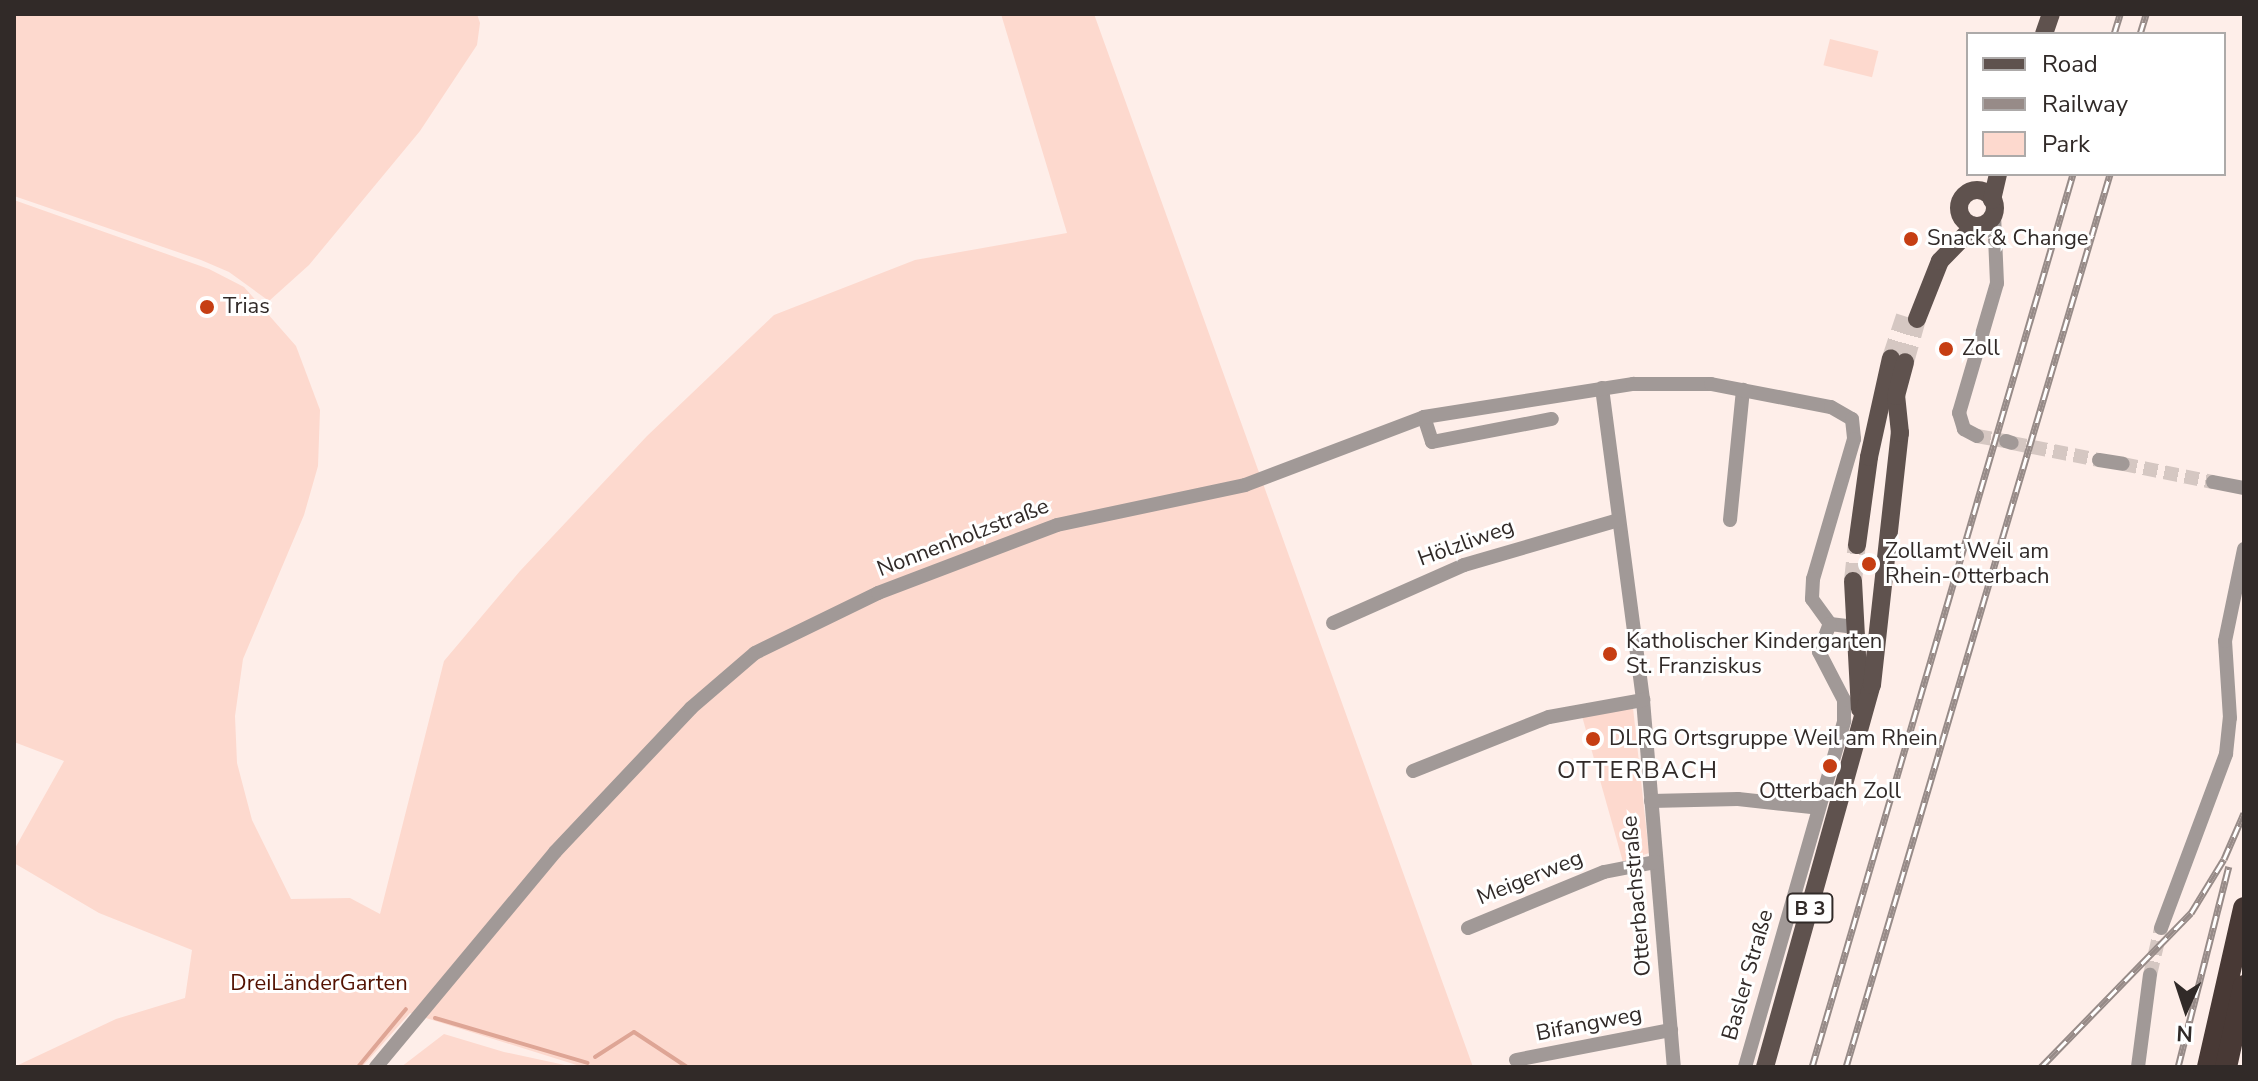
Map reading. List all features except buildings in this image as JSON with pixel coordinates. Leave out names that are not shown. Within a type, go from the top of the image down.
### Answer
[{"type":"highway","points":[[2208,1067],[2244,908]]},
{"type":"highway","points":[[2226,1067],[2244,986]]},
{"type":"main road","points":[[1979,212],[1988,176]]},
{"type":"main road","points":[[1911,317],[1946,251],[1979,212],[1997,176]]},
{"type":"main road","points":[[1857,545],[1878,419],[1889,395],[1898,360]]},
{"type":"main road","name":"B 3","points":[[1765,1067],[1872,685],[1900,430],[1889,395]]},
{"type":"main road","name":"B 3","points":[[1853,581],[1860,723]]},
{"type":"main road","points":[[1853,627],[1878,627]]},
{"type":"street","points":[[1977,436],[1964,429],[1959,413],[1995,294],[1998,245],[1979,212]]},
{"type":"street","name":"Nonnenholzstraße","points":[[376,1067],[555,852],[691,708],[755,653],[878,593],[1009,541],[1105,511],[1245,485],[1424,417],[1602,388],[1673,380],[1743,390],[1840,410],[1854,424],[1844,477],[1813,579],[1814,606],[1830,624]]},
{"type":"street","name":"Otterbachstraße","points":[[1602,388],[1643,700],[1674,1067]]},
{"type":"street","points":[[1730,520],[1743,390]]},
{"type":"street","points":[[1424,417],[1432,442],[1552,419]]},
{"type":"street","points":[[2099,460],[2123,464]]},
{"type":"street","points":[[2213,482],[2244,488]]},
{"type":"street","name":"Hölzliweg","points":[[1333,623],[1464,565],[1619,520]]},
{"type":"street","points":[[2161,928],[2226,754],[2230,718],[2225,641],[2244,549]]},
{"type":"street","points":[[1830,624],[1853,627]]},
{"type":"street","name":"Basler Straße","points":[[1745,1067],[1846,707],[1819,652],[1830,624]]},
{"type":"street","points":[[1413,771],[1549,717],[1643,700]]},
{"type":"street","points":[[1651,801],[1738,799],[1819,808]]},
{"type":"street","name":"Meigerweg","points":[[1468,928],[1604,872],[1656,862]]},
{"type":"street","points":[[2217,1067],[2244,949]]},
{"type":"street","points":[[2138,1067],[2150,975]]},
{"type":"street","name":"Bifangweg","points":[[1516,1060],[1671,1030]]},
{"type":"green space","points":[[14,14],[477,14],[480,23],[477,45],[420,131],[309,265],[269,301],[229,272],[201,260],[14,196]]},
{"type":"green space","name":"DreiLänderGarten","points":[[1001,14],[1094,14],[1473,1067],[583,1067],[410,1013],[362,1067],[14,1067],[116,1019],[185,998],[192,950],[99,913],[14,863],[14,850],[64,761],[14,742],[14,200],[209,269],[244,287],[296,346],[320,410],[318,466],[304,515],[243,659],[235,716],[237,763],[252,820],[291,899],[350,898],[380,914],[444,661],[520,571],[647,436],[774,315],[915,260],[1067,233]]},
{"type":"green space","points":[[1830,39],[1879,51],[1872,77],[1823,65]]},
{"type":"green space","points":[[1633,708],[1649,853],[1623,862],[1582,716]]},
{"type":"green space","points":[[444,1034],[504,1052],[574,1067],[401,1067]]},
{"type":"waterway","points":[[358,1067],[406,1009]]},
{"type":"waterway","points":[[435,1018],[588,1063]]},
{"type":"waterway","points":[[595,1057],[634,1032],[687,1067]]},
{"type":"tunnel","points":[[1891,358],[1905,316]]},
{"type":"tunnel","points":[[1905,362],[1917,319]]},
{"type":"tunnel","points":[[1977,436],[2006,441]]},
{"type":"tunnel","points":[[2012,443],[2099,460]]},
{"type":"tunnel","points":[[2123,464],[2213,482]]},
{"type":"tunnel","points":[[1853,581],[1857,545]]},
{"type":"tunnel","points":[[2150,975],[2161,928]]},
{"type":"railway","points":[[2115,32],[2120,14]]},
{"type":"railway","points":[[2141,32],[2146,14]]},
{"type":"railway","points":[[1812,1067],[2072,176]]},
{"type":"railway","points":[[1846,1067],[2109,176]]},
{"type":"railway","points":[[2041,1067],[2191,913],[2224,859],[2244,813]]},
{"type":"railway","points":[[2178,1067],[2229,866]]},
{"type":"place","name":"Snack & Change","points":[[1911,239]]},
{"type":"place","name":"Trias","points":[[207,307]]},
{"type":"place","name":"Zoll","points":[[1946,349]]},
{"type":"place","name":"Zollamt Weil am Rhein-Otterbach","points":[[1869,564]]},
{"type":"place","name":"Katholischer Kindergarten St. Franziskus","points":[[1610,654]]},
{"type":"place","name":"DLRG Ortsgruppe Weil am Rhein","points":[[1593,739]]},
{"type":"place","name":"Otterbach Zoll","points":[[1830,766]]},
{"type":"district","name":"OTTERBACH","points":[[1638,771]]}]
